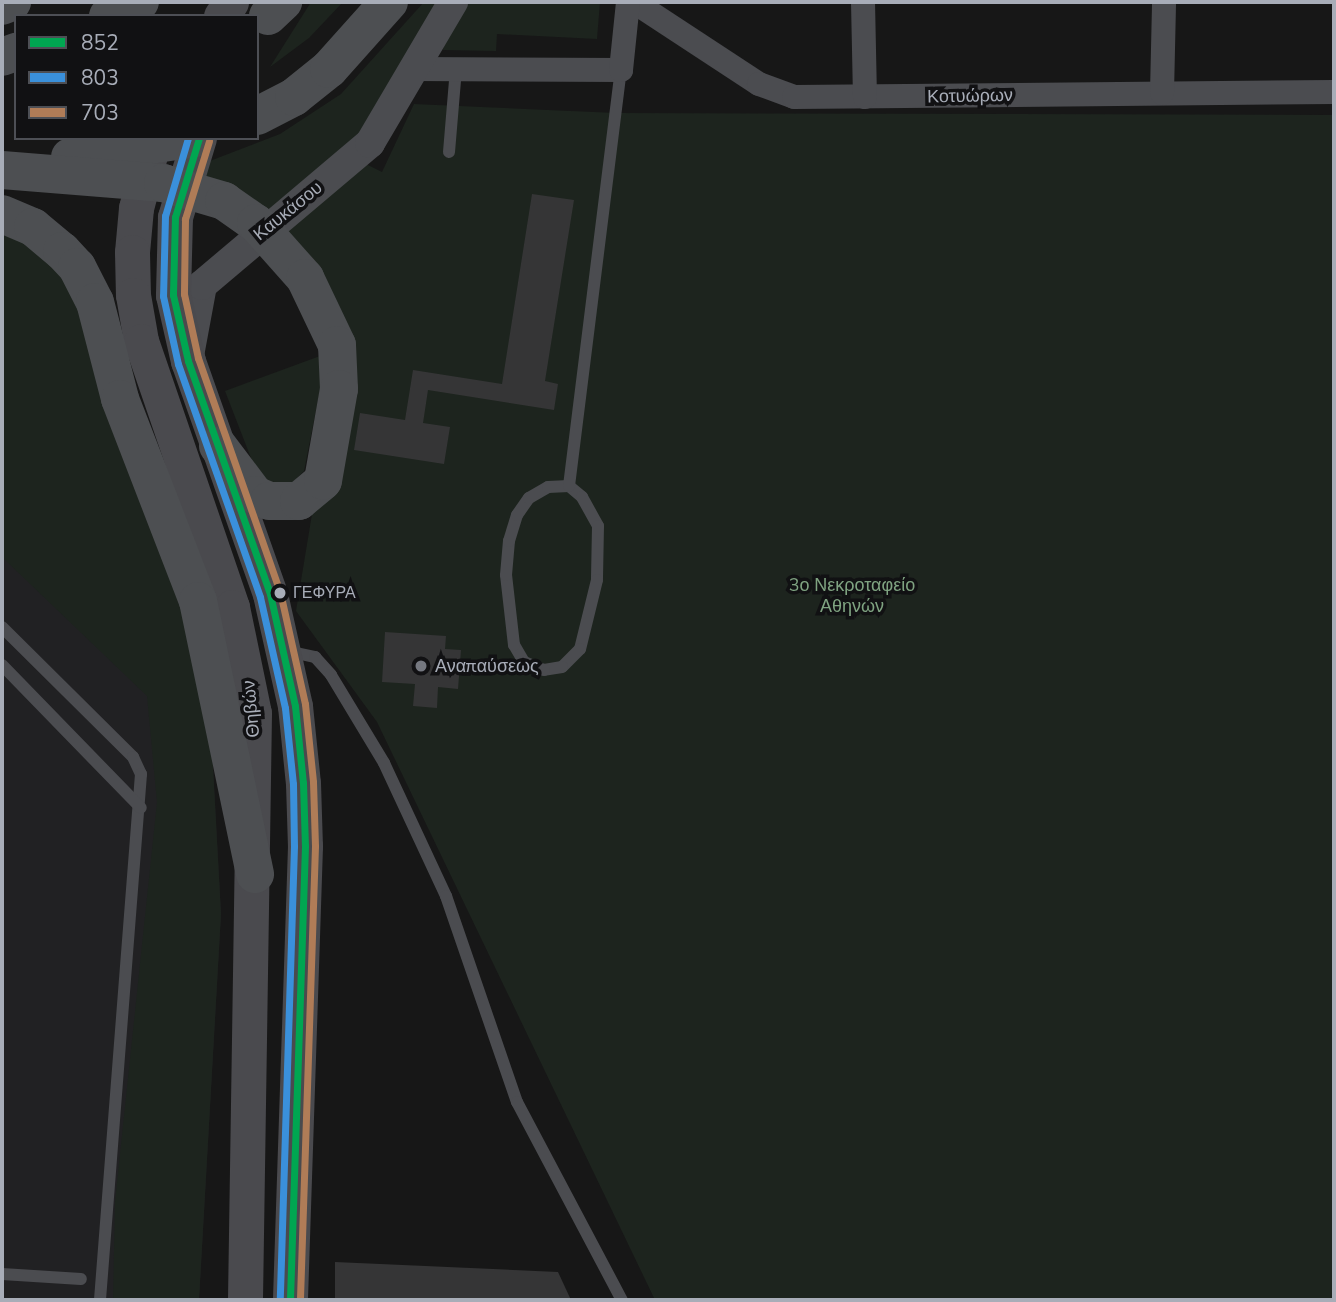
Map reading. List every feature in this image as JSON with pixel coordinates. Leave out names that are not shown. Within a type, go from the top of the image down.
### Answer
[{"type":"main road","points":[[2,6],[12,2]]},
{"type":"main road","points":[[113,14],[140,2]]},
{"type":"main road","points":[[259,115],[319,77],[389,2]]},
{"type":"main road","name":"Θηβών","points":[[155,140],[136,208],[133,295],[141,341],[245,657],[254,713],[255,874],[245,1300]]},
{"type":"main road","points":[[2,164],[182,140]]},
{"type":"main road","points":[[196,140],[175,217],[173,295],[188,361],[285,651],[296,719],[305,846],[290,1300]]},
{"type":"main road","points":[[2,170],[163,183],[224,201],[256,223],[305,278],[337,345],[339,389],[323,481],[299,501],[269,501],[255,495],[218,446]]},
{"type":"main road","points":[[2,214],[33,227],[62,251],[77,267],[95,302],[120,399],[198,601],[255,874]]},
{"type":"street","name":"Καυκάσου","points":[[188,361],[197,297],[207,277],[370,143],[453,2]]},
{"type":"street","points":[[414,69],[621,70],[628,2]]},
{"type":"street","name":"Κοτυώρων","points":[[634,2],[775,94],[865,97],[1334,92]]},
{"type":"street","points":[[863,2],[865,97]]},
{"type":"street","points":[[1162,93],[1164,2]]},
{"type":"lane","points":[[449,152],[456,69]]},
{"type":"lane","points":[[569,486],[621,70]]},
{"type":"lane","points":[[569,486],[582,496],[598,526],[597,580],[580,649],[562,667],[544,670],[524,662],[514,645],[506,575],[509,541],[517,515],[529,498],[548,487],[569,486]]},
{"type":"lane","points":[[2,627],[133,757],[141,774],[141,808],[100,1300]]},
{"type":"lane","points":[[285,651],[305,652],[331,675],[384,763],[446,895],[517,1102],[622,1300]]},
{"type":"lane","points":[[2,665],[141,808]]},
{"type":"lane","points":[[2,1273],[81,1279]]},
{"type":"shaded area","points":[[2,225],[212,748],[221,914],[199,1300],[2,1300]]},
{"type":"green space","points":[[311,2],[343,2],[309,38],[270,67]]},
{"type":"green space","points":[[424,2],[437,2],[376,118],[267,215],[201,178],[202,164],[280,134],[341,94]]},
{"type":"green space","points":[[466,2],[600,2],[597,39],[497,34],[496,51],[443,50],[444,32]]},
{"type":"green space","name":"3ο Νεκροταφείο Αθηνών","points":[[414,104],[616,113],[1334,115],[1334,1300],[655,1300],[377,722],[296,611],[312,514],[348,414],[284,230],[364,163],[382,172]]},
{"type":"green space","points":[[2,225],[64,272],[175,569],[212,748],[221,914],[199,1300],[113,1300],[115,1202],[157,802],[147,696],[2,557]]},
{"type":"green space","points":[[320,356],[322,380],[304,471],[293,482],[268,488],[256,471],[225,391]]},
{"type":"building","points":[[532,194],[574,200],[545,381],[558,384],[554,410],[428,390],[423,423],[450,427],[444,464],[354,450],[360,413],[405,420],[413,370],[502,384]]},
{"type":"building","name":"Αναπαύσεως","points":[[385,632],[446,636],[445,649],[461,650],[458,689],[438,687],[437,708],[413,706],[415,684],[382,682]]},
{"type":"building","points":[[335,1262],[558,1272],[571,1300],[335,1300]]},
{"type":"transit line","name":"803","points":[[187,140],[165,216],[163,296],[178,364],[260,597],[285,708],[293,784],[294,846],[280,1300]]},
{"type":"transit line","name":"852","points":[[198,140],[175,217],[173,295],[188,361],[270,594],[295,706],[303,783],[305,846],[290,1300]]},
{"type":"transit line","name":"703","points":[[209,141],[185,219],[184,294],[198,358],[280,592],[305,704],[313,782],[315,846],[300,1300]]},
{"type":"place","name":"ΓΕΦΥΡΑ","points":[[280,593]]},
{"type":"place","name":"Αναπαύσεως","points":[[421,666]]}]
